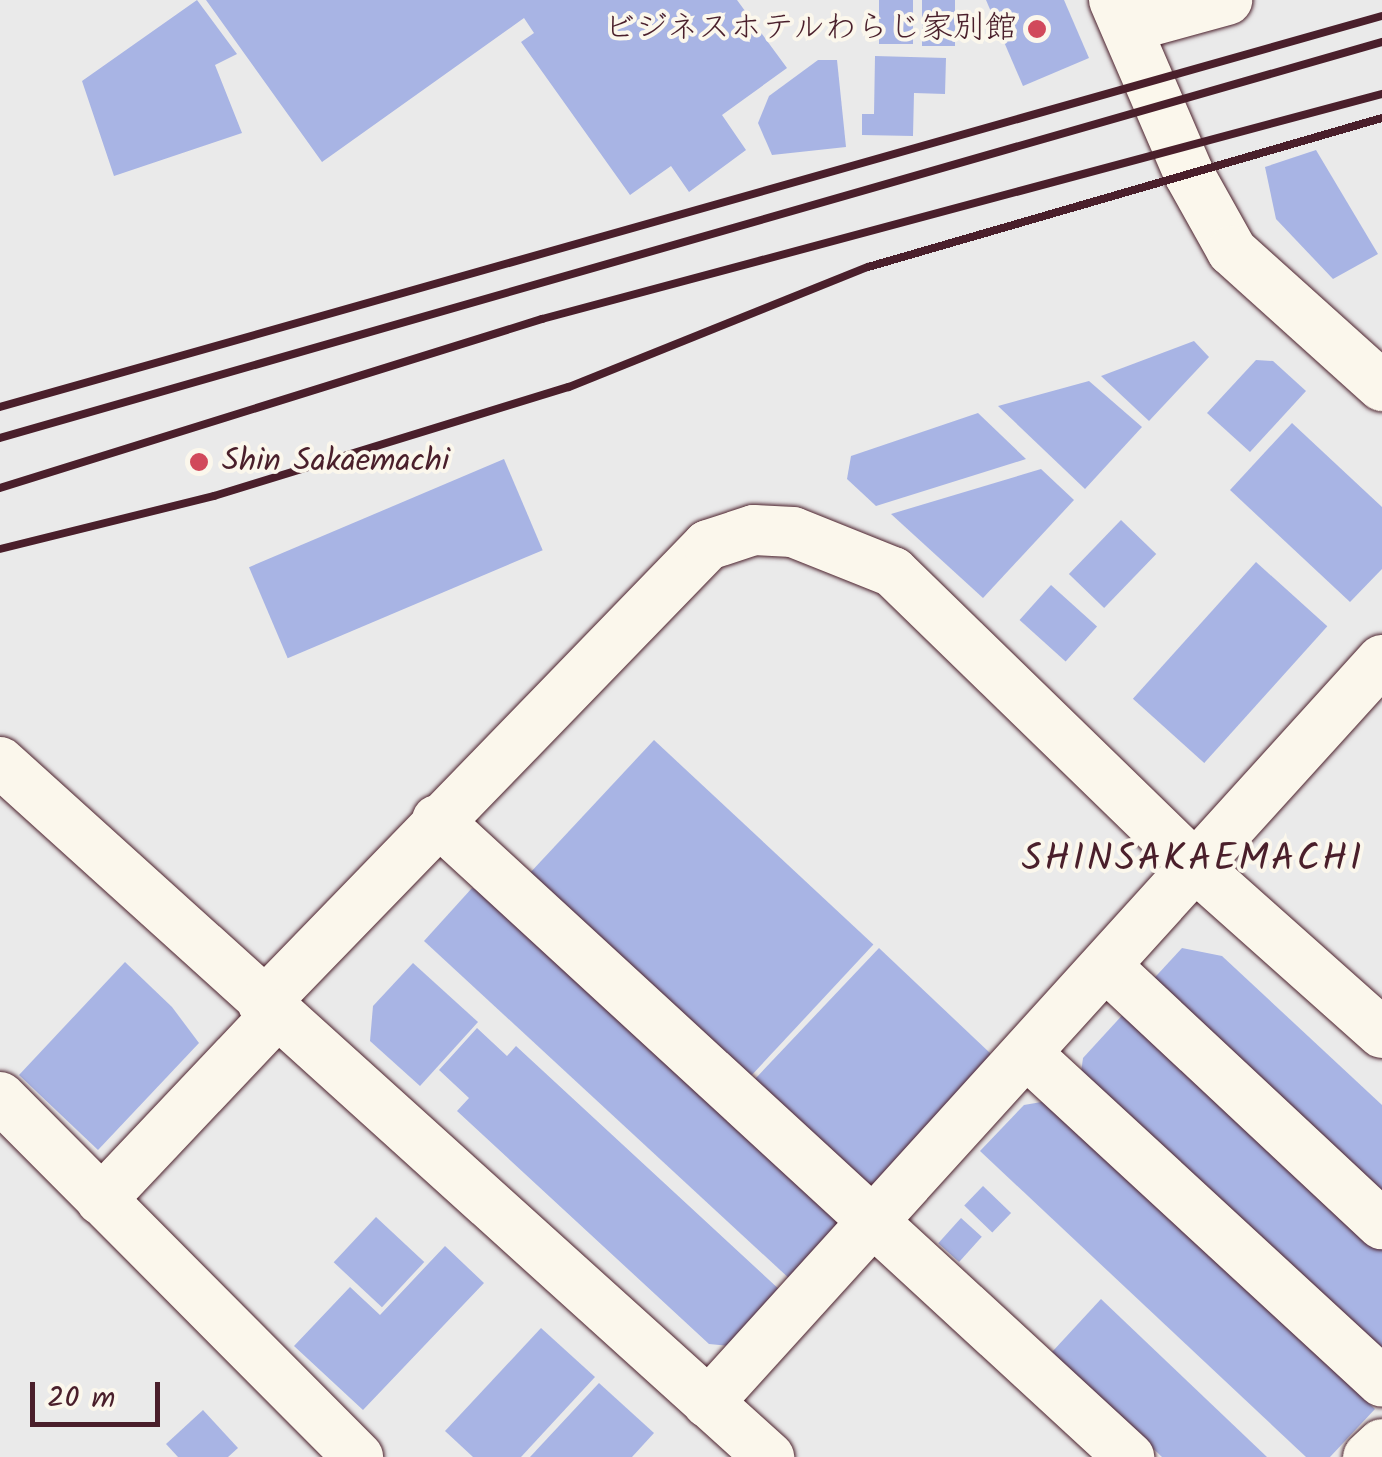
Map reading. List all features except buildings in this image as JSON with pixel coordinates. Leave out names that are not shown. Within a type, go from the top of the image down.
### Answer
[{"type":"street","points":[[1227,0],[1122,14],[1189,174],[1232,251],[1382,386]]},
{"type":"street","points":[[100,1200],[437,820],[708,545],[754,530],[793,532],[893,572],[1197,868],[1382,1033]]},
{"type":"street","points":[[708,1403],[1108,968],[1382,660]]},
{"type":"street","points":[[0,762],[769,1457]]},
{"type":"street","points":[[437,820],[875,1218],[1129,1457]]},
{"type":"street","points":[[1108,968],[1382,1224]]},
{"type":"street","points":[[1027,1054],[1382,1382]]},
{"type":"street","points":[[0,1098],[358,1457]]},
{"type":"street","points":[[1368,1457],[1382,1444]]},
{"type":"railway","points":[[0,407],[1382,16]]},
{"type":"railway","points":[[0,438],[1382,42]]},
{"type":"railway","points":[[0,488],[542,319],[1382,94]]},
{"type":"railway","points":[[0,549],[214,496],[569,387],[868,267],[1382,118]]},
{"type":"place","name":"ビジネスホテルわらじ家別館","points":[[1037,29]]},
{"type":"place","name":"Shin Sakaemachi","points":[[199,462]]},
{"type":"district","name":"SHINSAKAEMACHI","points":[[1193,861]]}]
